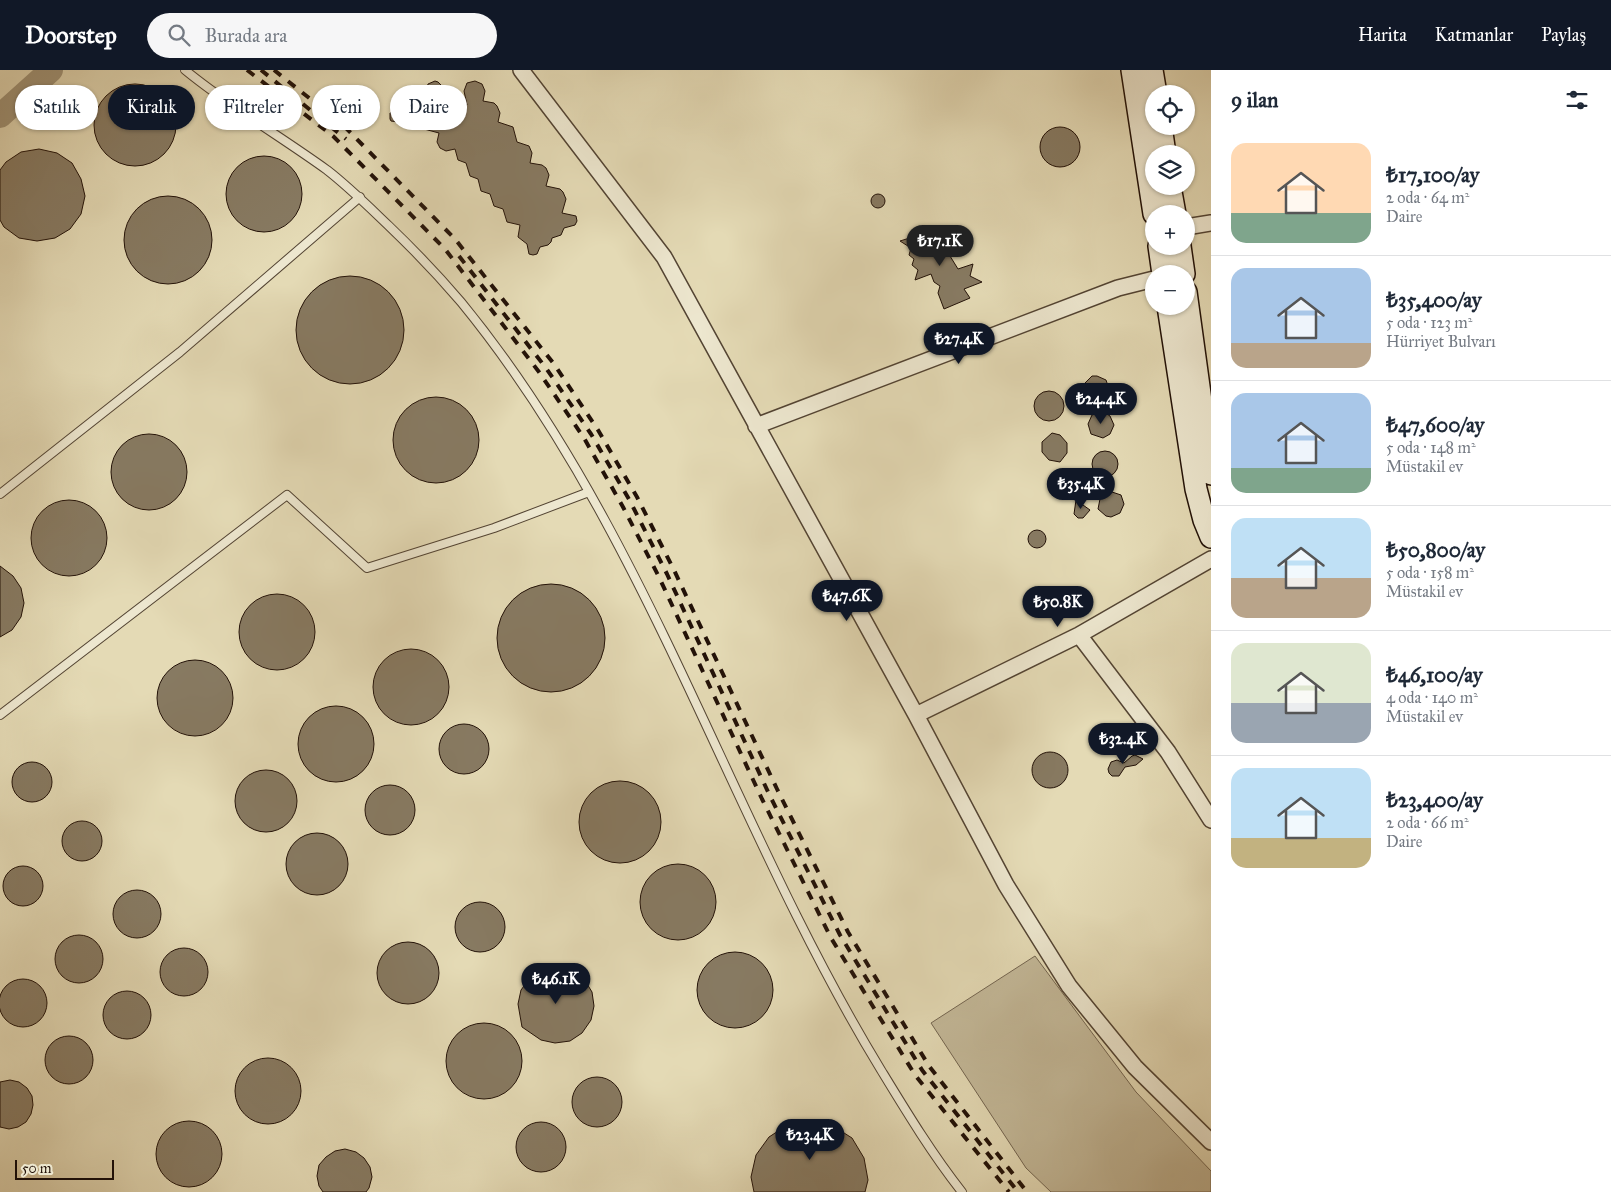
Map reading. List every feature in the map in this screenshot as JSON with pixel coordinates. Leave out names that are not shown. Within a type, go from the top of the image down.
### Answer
[{"type":"main road","points":[[1132,70],[1153,205]]},
{"type":"main road","points":[[1152,70],[1154,85]]},
{"type":"main road","points":[[1169,315],[1196,489],[1211,538]]},
{"type":"main road","points":[[1189,315],[1211,474]]},
{"type":"street","points":[[521,70],[664,256],[916,715],[1006,885],[1069,986],[1135,1067],[1211,1142]]},
{"type":"street","points":[[1195,226],[1211,223]]},
{"type":"street","points":[[756,426],[1118,288],[1145,281]]},
{"type":"street","points":[[916,715],[1079,635],[1211,559]]},
{"type":"street","points":[[1079,635],[1168,752],[1211,820]]},
{"type":"lane","points":[[184,70],[210,91],[329,172],[360,197],[422,258],[460,301],[499,351],[540,410],[618,543],[791,906],[851,1020],[903,1106],[962,1192]]},
{"type":"lane","points":[[0,494],[180,352],[360,197]]},
{"type":"lane","points":[[0,715],[287,495],[367,568],[494,528],[589,492]]},
{"type":"shaded area","points":[[1035,956],[1136,1092],[1211,1171],[1211,1192],[1051,1192],[1026,1168],[931,1023]]},
{"type":"building","points":[[435,81],[441,85],[428,85]]},
{"type":"building","points":[[475,81],[482,84],[485,91],[483,101],[494,103],[500,113],[498,122],[513,127],[517,142],[529,146],[532,153],[530,163],[542,165],[546,168],[549,175],[546,186],[560,189],[563,192],[566,199],[562,213],[576,216],[577,221],[575,225],[564,228],[561,235],[552,238],[548,245],[540,247],[537,254],[529,254],[527,244],[518,237],[520,225],[507,222],[503,209],[494,206],[490,194],[481,191],[478,179],[470,176],[466,163],[458,160],[455,149],[446,151],[440,148],[437,142],[439,133],[428,130],[467,130],[466,85],[467,83]]},
{"type":"building","points":[[127,84],[146,85],[124,85]]},
{"type":"building","points":[[108,94],[108,130],[176,130],[173,141],[164,154],[143,166],[127,166],[106,154],[97,141],[94,130],[98,130],[98,107]]},
{"type":"building","points":[[1064,127],[1071,130],[1077,136],[1080,147],[1079,155],[1071,164],[1064,167],[1056,167],[1049,164],[1041,155],[1040,143],[1043,136],[1052,128]]},
{"type":"building","points":[[39,149],[57,153],[72,163],[81,179],[85,196],[81,214],[70,229],[55,238],[37,241],[19,238],[4,227],[0,220],[0,170],[6,162],[21,152]]},
{"type":"building","points":[[264,156],[278,159],[291,167],[299,180],[302,194],[299,208],[291,221],[278,229],[264,232],[250,229],[237,221],[229,208],[226,194],[229,180],[237,167],[250,159]]},
{"type":"building","points":[[878,194],[883,196],[885,201],[883,206],[878,208],[873,206],[871,201],[873,196]]},
{"type":"building","points":[[159,196],[177,196],[193,203],[205,215],[212,231],[212,249],[205,265],[193,277],[177,284],[159,284],[143,277],[131,265],[124,249],[124,231],[131,215],[143,203]]},
{"type":"building","points":[[945,227],[942,238],[948,241],[947,245],[951,252],[950,256],[958,269],[973,264],[970,276],[982,282],[964,289],[970,298],[944,309],[938,293],[940,286],[934,282],[931,274],[915,280],[918,270],[912,265],[914,259],[909,255],[911,248],[900,241]]},
{"type":"building","points":[[350,276],[371,280],[388,292],[400,309],[404,330],[400,351],[388,368],[371,380],[350,384],[329,380],[312,368],[300,351],[296,330],[300,309],[312,292],[329,280]]},
{"type":"building","points":[[1092,376],[1106,380],[1109,389],[1105,398],[1096,403],[1087,397],[1083,388]]},
{"type":"building","points":[[1049,391],[1060,395],[1064,406],[1060,417],[1049,421],[1038,417],[1034,406],[1038,395]]},
{"type":"building","points":[[436,397],[452,401],[466,410],[475,424],[479,440],[475,456],[466,470],[452,479],[436,483],[420,479],[406,470],[397,456],[393,440],[397,424],[406,410],[420,401]]},
{"type":"building","points":[[1101,410],[1110,416],[1114,425],[1110,434],[1103,438],[1091,434],[1088,424],[1092,415]]},
{"type":"building","points":[[1052,433],[1060,435],[1067,443],[1067,453],[1060,462],[1049,460],[1042,452],[1042,442]]},
{"type":"building","points":[[149,434],[163,437],[176,445],[184,458],[187,472],[184,486],[176,499],[163,507],[149,510],[135,507],[122,499],[114,486],[111,472],[114,458],[122,445],[135,437]]},
{"type":"building","points":[[1105,451],[1114,455],[1118,464],[1114,473],[1105,477],[1096,473],[1092,464],[1096,455]]},
{"type":"building","points":[[1065,470],[1076,472],[1082,477],[1082,489],[1076,498],[1065,496],[1059,489],[1059,479]]},
{"type":"building","points":[[1109,491],[1121,495],[1124,504],[1120,513],[1111,517],[1106,516],[1098,509],[1100,499]]},
{"type":"building","points":[[69,500],[83,503],[96,511],[104,524],[107,538],[104,552],[96,565],[83,573],[69,576],[55,573],[42,565],[34,552],[31,538],[34,524],[42,511],[55,503]]},
{"type":"building","points":[[1076,500],[1090,510],[1083,518],[1078,518],[1074,514]]},
{"type":"building","points":[[1037,530],[1045,535],[1046,539],[1041,547],[1037,548],[1029,543],[1028,539],[1033,531]]},
{"type":"building","points":[[0,566],[13,576],[21,588],[24,603],[21,617],[12,630],[0,637]]},
{"type":"building","points":[[551,584],[572,588],[589,600],[601,617],[605,638],[601,659],[589,676],[572,688],[551,692],[530,688],[513,676],[501,659],[497,638],[501,617],[513,600],[530,588]]},
{"type":"building","points":[[277,594],[291,597],[304,605],[312,618],[315,632],[312,646],[304,659],[291,667],[277,670],[263,667],[250,659],[242,646],[239,632],[242,618],[250,605],[263,597]]},
{"type":"building","points":[[411,649],[425,652],[438,660],[446,673],[449,687],[446,701],[438,714],[425,722],[411,725],[397,722],[384,714],[376,701],[373,687],[376,673],[384,660],[397,652]]},
{"type":"building","points":[[195,660],[209,663],[222,671],[230,684],[233,698],[230,712],[222,725],[209,733],[195,736],[181,733],[168,725],[160,712],[157,698],[160,684],[168,671],[181,663]]},
{"type":"building","points":[[336,706],[350,709],[363,717],[371,730],[374,744],[371,758],[363,771],[350,779],[336,782],[322,779],[309,771],[301,758],[298,744],[301,730],[309,717],[322,709]]},
{"type":"building","points":[[469,724],[482,731],[488,739],[488,759],[482,767],[474,773],[459,774],[446,767],[440,759],[439,744],[446,731],[454,725]]},
{"type":"building","points":[[1050,752],[1057,753],[1063,757],[1067,763],[1067,777],[1063,783],[1057,787],[1050,788],[1043,787],[1037,783],[1033,777],[1032,770],[1033,763],[1037,757],[1043,753]]},
{"type":"building","points":[[1135,755],[1143,759],[1136,765],[1125,767],[1119,776],[1112,776],[1109,773],[1108,769],[1111,762],[1117,760],[1124,763]]},
{"type":"building","points":[[36,762],[43,765],[49,771],[52,782],[51,790],[43,799],[36,802],[28,802],[21,799],[13,790],[12,778],[15,771],[24,763]]},
{"type":"building","points":[[266,770],[283,775],[288,779],[292,784],[297,801],[292,818],[288,823],[283,827],[266,832],[249,827],[244,823],[240,818],[235,801],[240,784],[244,779],[249,775]]},
{"type":"building","points":[[620,781],[636,784],[649,793],[658,806],[661,822],[658,838],[649,851],[636,860],[620,863],[604,860],[591,851],[582,838],[579,822],[582,806],[591,793],[604,784]]},
{"type":"building","points":[[385,785],[395,785],[408,792],[415,805],[415,815],[408,828],[395,835],[385,835],[376,831],[369,824],[365,815],[365,805],[369,796],[376,789]]},
{"type":"building","points":[[86,821],[93,824],[99,830],[102,841],[101,849],[93,858],[86,861],[78,861],[71,858],[63,849],[62,837],[65,830],[74,822]]},
{"type":"building","points":[[317,833],[334,838],[339,842],[343,847],[348,864],[343,881],[339,886],[334,890],[317,895],[300,890],[295,886],[291,881],[286,864],[291,847],[295,842],[300,838]]},
{"type":"building","points":[[678,864],[692,867],[705,875],[713,888],[716,902],[713,916],[705,929],[692,937],[678,940],[664,937],[651,929],[643,916],[640,902],[643,888],[651,875],[664,867]]},
{"type":"building","points":[[27,866],[34,869],[40,875],[43,886],[42,894],[34,903],[27,906],[19,906],[12,903],[4,894],[3,882],[6,875],[15,867]]},
{"type":"building","points":[[137,890],[146,892],[154,897],[159,905],[161,914],[159,923],[154,931],[146,936],[137,938],[128,936],[120,931],[115,923],[113,914],[115,905],[120,897],[128,892]]},
{"type":"building","points":[[485,902],[498,909],[504,917],[504,937],[498,945],[490,951],[475,952],[462,945],[456,937],[455,922],[462,909],[470,903]]},
{"type":"building","points":[[79,935],[88,937],[96,942],[101,950],[103,959],[101,968],[96,976],[88,981],[79,983],[70,981],[62,976],[57,968],[55,959],[57,950],[62,942],[70,937]]},
{"type":"building","points":[[408,942],[425,947],[430,951],[434,956],[439,973],[434,990],[430,995],[425,999],[408,1004],[391,999],[386,995],[382,990],[377,973],[382,956],[386,951],[391,947]]},
{"type":"building","points":[[184,948],[193,950],[201,955],[206,963],[208,972],[206,981],[201,989],[193,994],[184,996],[175,994],[167,989],[162,981],[160,972],[162,963],[167,955],[175,950]]},
{"type":"building","points":[[735,952],[749,955],[762,963],[770,976],[773,990],[770,1004],[762,1017],[749,1025],[735,1028],[721,1025],[708,1017],[700,1004],[697,990],[700,976],[708,963],[721,955]]},
{"type":"building","points":[[557,967],[571,970],[584,979],[592,992],[594,1006],[591,1020],[582,1033],[570,1041],[555,1043],[541,1040],[522,1027],[518,1004],[521,990],[530,978],[542,970]]},
{"type":"building","points":[[23,979],[32,981],[40,986],[45,994],[47,1003],[45,1012],[40,1020],[32,1025],[23,1027],[14,1025],[6,1020],[1,1012],[-1,1003],[1,994],[6,986],[14,981]]},
{"type":"building","points":[[127,991],[136,993],[144,998],[149,1006],[151,1015],[149,1024],[144,1032],[136,1037],[127,1039],[118,1037],[110,1032],[105,1024],[103,1015],[105,1006],[110,998],[118,993]]},
{"type":"building","points":[[484,1023],[498,1026],[511,1034],[519,1047],[522,1061],[519,1075],[511,1088],[498,1096],[484,1099],[470,1096],[457,1088],[449,1075],[446,1061],[449,1047],[457,1034],[470,1026]]},
{"type":"building","points":[[69,1036],[78,1038],[86,1043],[91,1051],[93,1060],[91,1069],[86,1077],[78,1082],[69,1084],[60,1082],[52,1077],[47,1069],[45,1060],[47,1051],[52,1043],[60,1038]]},
{"type":"building","points":[[274,1058],[292,1067],[299,1078],[301,1091],[299,1104],[292,1115],[281,1122],[262,1124],[244,1115],[237,1104],[235,1085],[244,1067],[255,1060]]},
{"type":"building","points":[[597,1077],[611,1081],[618,1088],[622,1102],[618,1116],[611,1123],[597,1127],[583,1123],[576,1116],[572,1102],[576,1088],[583,1081]]},
{"type":"building","points":[[10,1080],[19,1082],[27,1088],[32,1096],[33,1105],[31,1114],[26,1122],[18,1127],[9,1129],[0,1127],[0,1082]]},
{"type":"building","points":[[183,1121],[195,1121],[207,1126],[217,1136],[222,1148],[220,1167],[207,1182],[195,1187],[183,1187],[171,1182],[161,1172],[156,1160],[156,1148],[161,1136],[171,1126]]},
{"type":"building","points":[[811,1121],[833,1126],[852,1138],[864,1158],[868,1180],[865,1192],[754,1192],[751,1177],[756,1155],[769,1137],[789,1124]]},
{"type":"building","points":[[541,1122],[555,1126],[562,1133],[566,1147],[562,1161],[555,1168],[541,1172],[527,1168],[520,1161],[516,1147],[520,1133],[527,1126]]},
{"type":"building","points":[[345,1149],[356,1152],[364,1158],[370,1167],[372,1177],[369,1188],[366,1192],[323,1192],[319,1186],[317,1176],[319,1165],[335,1151]]},
{"type":"waterway","points":[[0,116],[51,70]]},
{"type":"railway","points":[[247,70],[333,136],[445,249],[539,372],[584,438],[623,507],[659,577],[762,799],[831,938],[915,1075],[1009,1192]]},
{"type":"railway","points":[[261,70],[346,139]]},
{"type":"railway","points":[[274,70],[343,125],[455,239],[554,364],[598,430],[637,497],[848,932],[929,1066],[1027,1192]]},
{"type":"railway","points":[[459,256],[546,368],[591,434],[630,501],[667,574],[769,794],[840,935],[922,1070],[1018,1192]]}]
